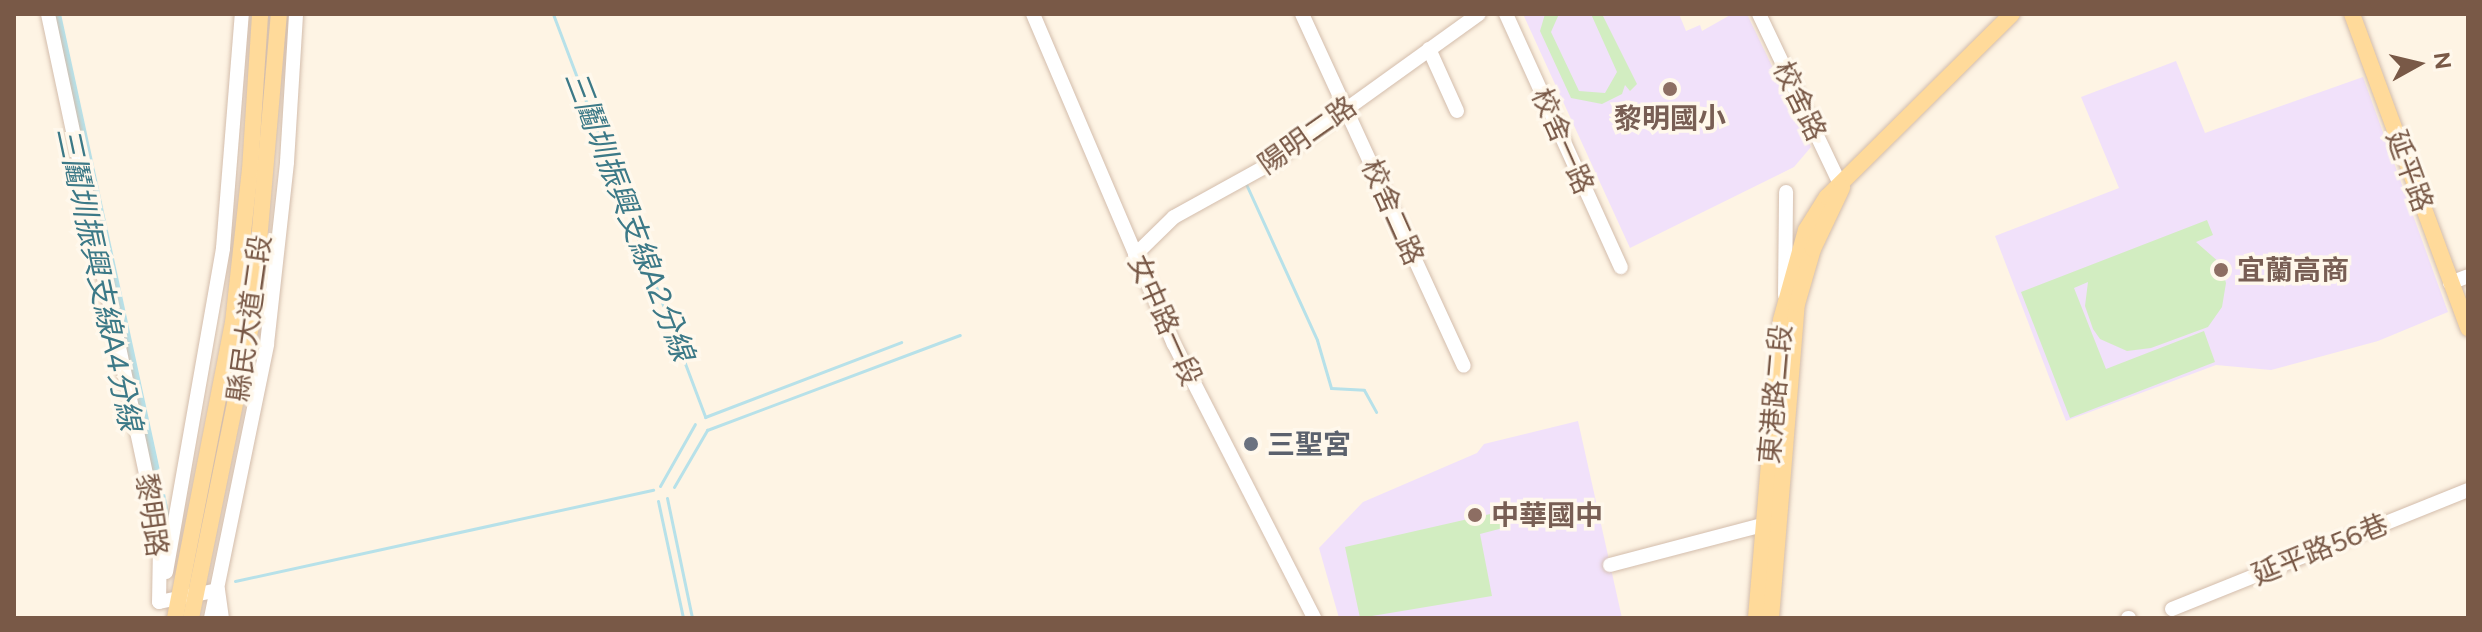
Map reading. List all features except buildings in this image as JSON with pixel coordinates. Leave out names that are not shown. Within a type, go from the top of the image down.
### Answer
[{"type":"main road","name":"縣民大道二段","points":[[191,618],[188,596],[233,323],[250,170],[260,14]]},
{"type":"main road","name":"縣民大道二段","points":[[175,618],[188,596],[242,376],[269,166],[279,14]]},
{"type":"main road","name":"東港路二段","points":[[1756,618],[1785,295],[1806,230],[1827,197],[1842,188],[2012,14]]},
{"type":"main road","name":"延平路","points":[[2352,14],[2468,328]]},
{"type":"main road","name":"東港路二段","points":[[1771,618],[1797,304],[1813,249],[1842,188]]},
{"type":"street","name":"黎明路","points":[[48,14],[155,516],[160,546],[159,602]]},
{"type":"street","name":"縣民大道二段","points":[[155,618],[178,520],[223,248],[242,14]]},
{"type":"street","name":"縣民大道二段","points":[[211,618],[267,344],[287,162],[296,14]]},
{"type":"street","name":"女中路一段","points":[[1033,14],[1135,255],[1202,402],[1314,618]]},
{"type":"street","name":"校舍二路","points":[[1302,14],[1464,366]]},
{"type":"street","name":"陽明二路","points":[[1135,255],[1174,217],[1270,164],[1479,14]]},
{"type":"street","name":"校舍一路","points":[[1506,14],[1621,267]]},
{"type":"street","name":"校舍路","points":[[1759,14],[1842,188]]},
{"type":"street","points":[[1429,49],[1457,111]]},
{"type":"street","points":[[269,166],[287,162]]},
{"type":"street","points":[[1785,295],[1786,192]]},
{"type":"street","points":[[2450,283],[2468,276]]},
{"type":"street","name":"延平路56巷","points":[[2172,609],[2468,490]]},
{"type":"street","points":[[155,516],[165,527],[178,520]]},
{"type":"street","points":[[1610,565],[1763,525]]},
{"type":"street","points":[[159,602],[218,590],[222,618]]},
{"type":"shaded area","name":"黎明國小","points":[[1523,14],[1679,14],[1686,31],[1700,25],[1702,31],[1732,14],[1747,14],[1811,147],[1794,167],[1630,248]]},
{"type":"shaded area","name":"宜蘭高商","points":[[2176,61],[2205,133],[2363,77],[2448,312],[2378,341],[2271,370],[2216,365],[2066,421],[1995,236],[2119,188],[2081,97]]},
{"type":"shaded area","name":"中華國中","points":[[1578,421],[1622,618],[1339,618],[1319,548],[1363,502],[1477,453],[1484,444]]},
{"type":"green space","points":[[1545,14],[1559,14],[1551,32],[1579,91],[1605,93],[1617,72],[1591,14],[1602,14],[1637,84],[1630,91],[1625,85],[1622,94],[1602,104],[1571,98],[1540,31]]},
{"type":"green space","points":[[2207,220],[2213,235],[2196,242],[2220,263],[2226,283],[2222,307],[2208,327],[2151,348],[2127,351],[2100,339],[2093,329],[2085,306],[2088,282],[2074,288],[2106,369],[2204,331],[2215,362],[2070,418],[2021,292]]},
{"type":"green space","points":[[1499,512],[1503,528],[1480,534],[1492,596],[1360,618],[1345,547]]},
{"type":"waterway","name":"三鬮圳振興支線A4分線","points":[[55,14],[164,517]]},
{"type":"waterway","name":"三鬮圳振興支線A2分線","points":[[553,14],[705,417],[901,342]]},
{"type":"waterway","points":[[1246,184],[1317,340],[1331,388],[1364,390],[1376,412]]},
{"type":"waterway","points":[[674,487],[707,430],[960,335]]},
{"type":"waterway","name":"三鬮圳振興支線A2分線","points":[[660,486],[695,424]]},
{"type":"waterway","points":[[235,581],[653,490]]},
{"type":"waterway","points":[[667,498],[692,618]]},
{"type":"waterway","name":"三鬮圳振興支線A2分線","points":[[658,501],[683,618]]},
{"type":"place","name":"黎明國小","points":[[1670,89]]},
{"type":"place","name":"宜蘭高商","points":[[2221,270]]},
{"type":"place","name":"三聖宮","points":[[1251,444]]},
{"type":"place","name":"中華國中","points":[[1475,515]]}]
